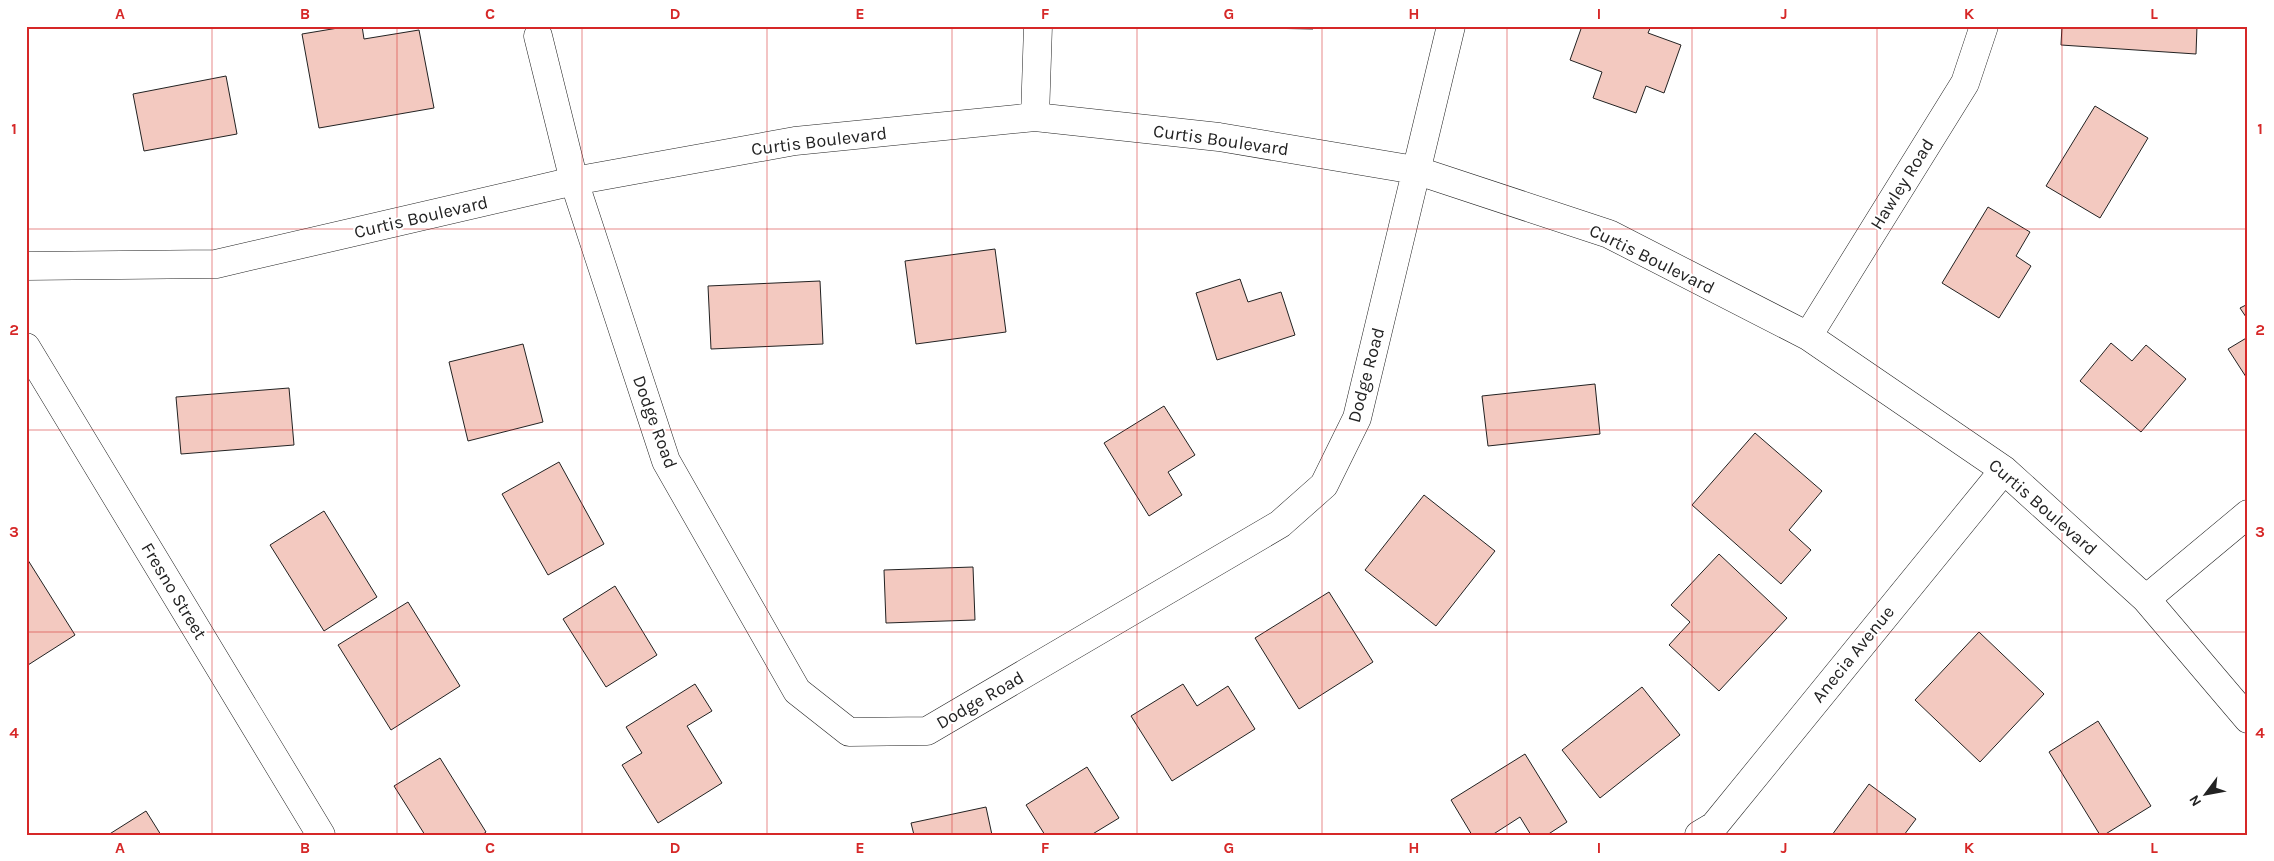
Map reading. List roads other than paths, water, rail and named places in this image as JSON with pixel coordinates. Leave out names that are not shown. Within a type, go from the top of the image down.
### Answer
[{"type":"street","points":[[1036,117],[1038,26]]},
{"type":"street","name":"Dodge Road","points":[[538,36],[574,182],[666,461],[797,690],[849,732],[927,731],[1280,524],[1324,484],[1357,418],[1451,26]]},
{"type":"street","name":"Hawley Road","points":[[1808,336],[1965,83],[1984,26]]},
{"type":"street","name":"Curtis Boulevard","points":[[26,266],[216,264],[574,182],[795,141],[1036,117],[1219,137],[1415,170],[1609,234],[1808,336],[2004,470],[2146,599],[2248,719]]},
{"type":"street","name":"Fresno Street","points":[[26,347],[321,835]]},
{"type":"street","name":"Anecia Avenue","points":[[1699,835],[1714,826],[2004,470]]},
{"type":"street","points":[[2146,599],[2248,514]]}]
